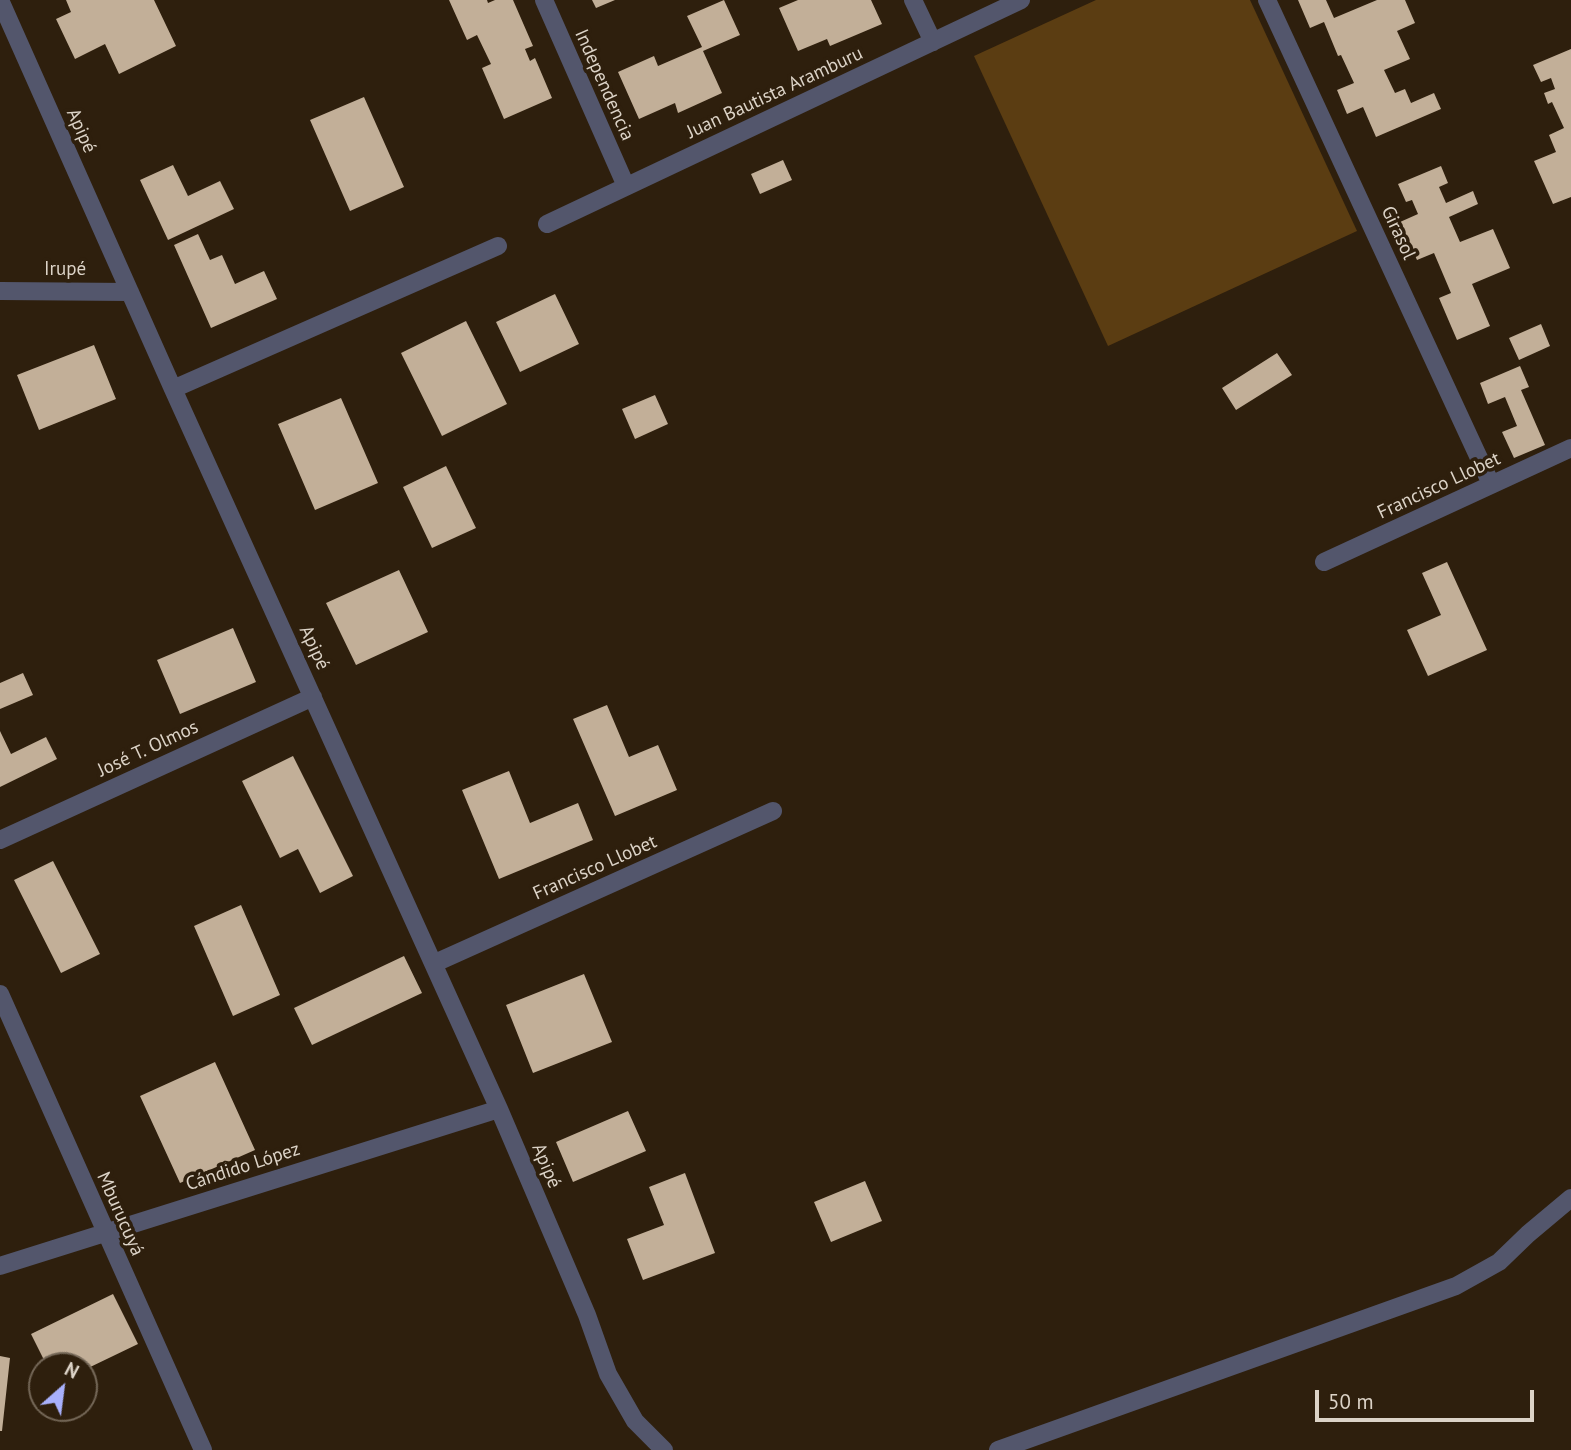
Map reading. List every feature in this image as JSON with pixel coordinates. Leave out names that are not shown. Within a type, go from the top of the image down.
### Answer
[{"type":"street","name":"Apipé","points":[[0,0],[173,389],[435,963],[587,1315],[608,1374],[635,1421],[664,1450]]},
{"type":"street","name":"Independencia","points":[[544,0],[626,186]]},
{"type":"street","points":[[913,0],[933,42]]},
{"type":"street","name":"Juan Bautista Aramburu","points":[[547,224],[1021,0]]},
{"type":"street","name":"Girasol","points":[[1267,0],[1491,484]]},
{"type":"street","points":[[173,389],[498,246]]},
{"type":"street","name":"Irupé","points":[[0,291],[130,292]]},
{"type":"street","name":"Francisco Llobet","points":[[1324,562],[1571,448]]},
{"type":"street","name":"José T. Olmos","points":[[0,840],[313,697]]},
{"type":"street","name":"Francisco Llobet","points":[[435,963],[773,811]]},
{"type":"street","name":"Mburucuyá","points":[[0,994],[202,1450]]},
{"type":"street","name":"Cándido López","points":[[0,1266],[499,1108]]},
{"type":"street","points":[[998,1450],[1456,1286],[1499,1262],[1571,1198]]},
{"type":"shaded area","points":[[1096,0],[1250,0],[1357,231],[1108,346],[974,56]]},
{"type":"building","points":[[66,0],[154,0],[176,46],[119,74],[105,44],[75,59],[56,19],[71,12]]},
{"type":"building","points":[[449,0],[487,0],[488,3],[495,0],[513,0],[533,46],[525,49],[530,61],[535,58],[552,98],[504,119],[482,68],[491,64],[477,35],[467,40]]},
{"type":"building","points":[[592,0],[615,0],[596,8]]},
{"type":"building","points":[[724,0],[740,35],[703,51],[722,93],[678,113],[675,103],[639,119],[618,72],[654,56],[658,66],[702,47],[687,16]]},
{"type":"building","points":[[798,0],[871,0],[882,24],[830,46],[827,39],[798,51],[779,8]]},
{"type":"building","points":[[1298,0],[1326,0],[1334,18],[1377,0],[1405,0],[1415,23],[1397,31],[1410,59],[1384,70],[1395,93],[1405,89],[1411,103],[1434,93],[1441,109],[1376,137],[1363,107],[1347,114],[1337,90],[1354,83],[1341,55],[1338,56],[1324,22],[1310,28]]},
{"type":"building","points":[[1571,49],[1571,197],[1553,204],[1534,161],[1556,152],[1549,135],[1564,128],[1552,102],[1548,104],[1544,93],[1555,89],[1551,78],[1541,82],[1533,65]]},
{"type":"building","points":[[364,97],[404,187],[350,211],[310,120]]},
{"type":"building","points":[[783,160],[792,180],[760,194],[751,174]]},
{"type":"building","points":[[173,165],[188,196],[220,181],[234,209],[168,240],[140,180]]},
{"type":"building","points":[[1441,166],[1448,183],[1439,187],[1446,203],[1473,191],[1478,204],[1449,217],[1460,242],[1493,229],[1510,268],[1472,284],[1490,326],[1457,340],[1439,298],[1451,293],[1434,253],[1417,260],[1400,222],[1418,214],[1412,200],[1406,202],[1398,184]]},
{"type":"building","points":[[198,234],[210,260],[222,255],[235,284],[264,271],[277,299],[211,328],[174,245]]},
{"type":"building","points":[[555,294],[579,344],[520,372],[496,322]]},
{"type":"building","points":[[466,321],[507,404],[442,436],[401,353]]},
{"type":"building","points":[[1541,324],[1550,346],[1519,360],[1509,338]]},
{"type":"building","points":[[94,345],[116,399],[39,430],[17,375]]},
{"type":"building","points":[[1277,353],[1292,375],[1236,410],[1222,388]]},
{"type":"building","points":[[1520,366],[1529,387],[1521,390],[1545,445],[1514,458],[1502,432],[1517,426],[1505,397],[1488,404],[1480,383]]},
{"type":"building","points":[[655,395],[668,424],[635,439],[622,409]]},
{"type":"building","points":[[341,398],[378,483],[315,510],[278,424]]},
{"type":"building","points":[[446,466],[476,528],[432,548],[403,487]]},
{"type":"building","points":[[1447,562],[1487,650],[1428,676],[1407,630],[1441,615],[1422,573]]},
{"type":"building","points":[[399,570],[428,632],[356,665],[326,603]]},
{"type":"building","points":[[233,628],[256,682],[180,714],[157,660]]},
{"type":"building","points":[[23,673],[33,695],[0,709],[0,683]]},
{"type":"building","points":[[607,705],[629,757],[658,745],[677,790],[615,816],[573,719]]},
{"type":"building","points":[[0,731],[11,754],[46,737],[57,759],[0,787]]},
{"type":"building","points":[[293,756],[353,876],[320,893],[298,849],[280,858],[242,781]]},
{"type":"building","points":[[509,771],[530,823],[578,803],[593,840],[499,879],[462,790]]},
{"type":"building","points":[[53,861],[100,954],[61,973],[14,880]]},
{"type":"building","points":[[241,905],[280,995],[233,1016],[194,926]]},
{"type":"building","points":[[404,956],[422,993],[312,1045],[294,1008]]},
{"type":"building","points":[[584,974],[612,1042],[533,1073],[506,1005]]},
{"type":"building","points":[[215,1062],[255,1150],[180,1183],[140,1096]]},
{"type":"building","points":[[628,1111],[646,1151],[573,1182],[556,1142]]},
{"type":"building","points":[[685,1173],[715,1253],[643,1280],[627,1239],[664,1225],[649,1187]]},
{"type":"building","points":[[865,1181],[882,1221],[831,1242],[814,1202]]},
{"type":"building","points":[[113,1294],[138,1344],[98,1363],[98,1352],[40,1352],[31,1334]]},
{"type":"building","points":[[0,1356],[10,1358],[2,1431],[0,1431]]}]
